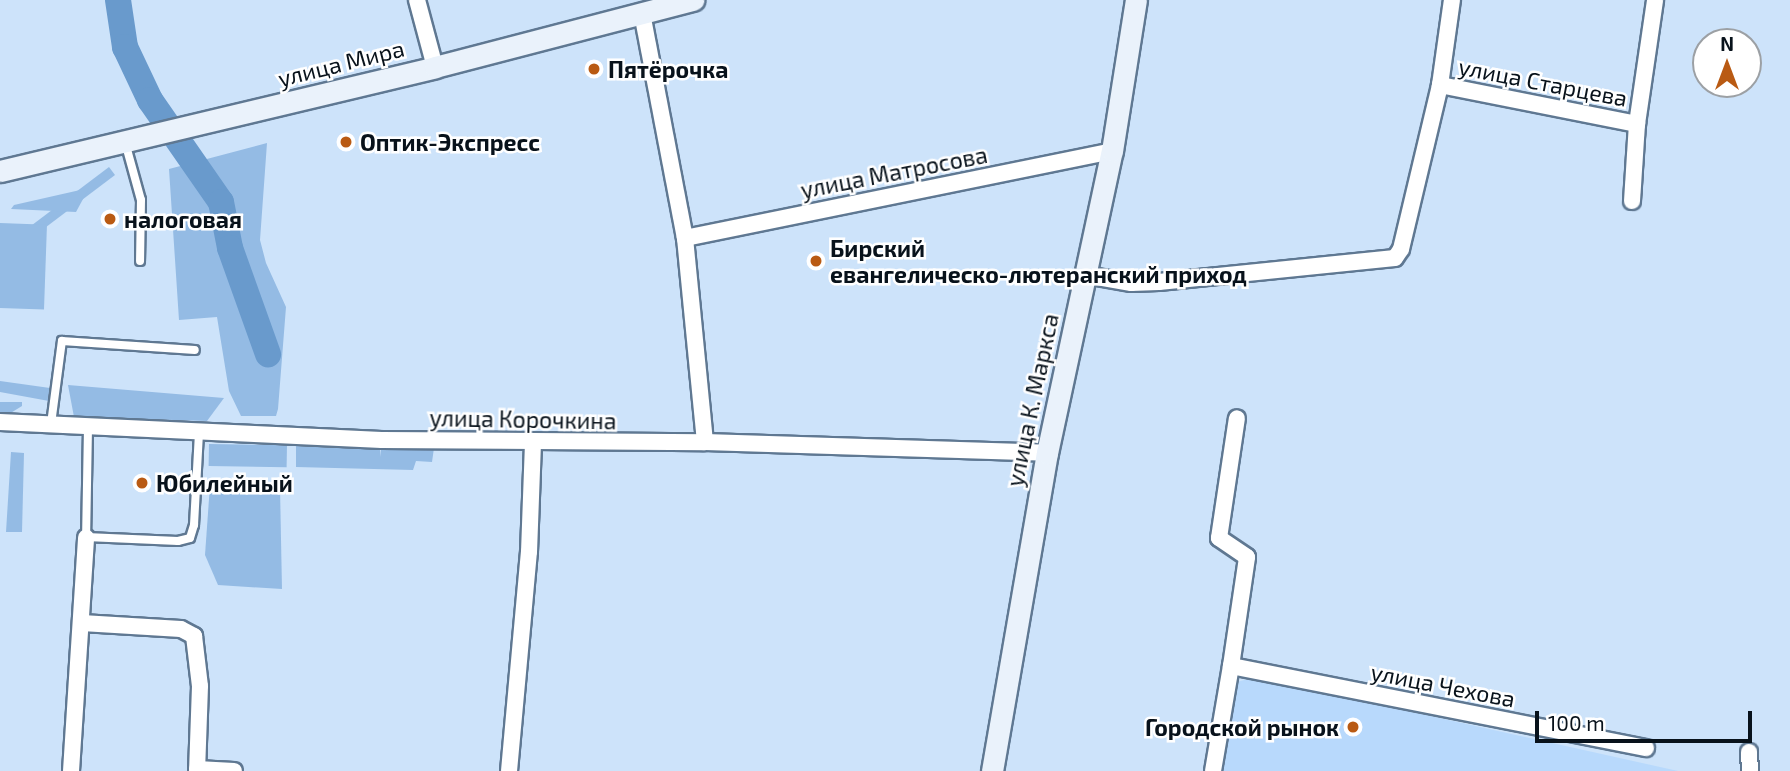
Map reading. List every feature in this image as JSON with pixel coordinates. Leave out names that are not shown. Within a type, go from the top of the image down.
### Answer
[{"type":"main road","name":"улица Мира","points":[[0,171],[435,67],[693,0]]},
{"type":"main road","name":"улица К. Маркса","points":[[992,771],[1047,453],[1112,151],[1136,0]]},
{"type":"street","points":[[417,0],[435,67]]},
{"type":"street","name":"улица Старцева","points":[[1086,275],[1131,283],[1159,282],[1395,258],[1401,249],[1440,85],[1452,0]]},
{"type":"street","name":"улица Старцева","points":[[1632,201],[1637,124],[1655,0]]},
{"type":"street","points":[[642,13],[685,238],[705,442]]},
{"type":"street","name":"улица Старцева","points":[[1440,85],[1637,124]]},
{"type":"street","name":"улица Матросова","points":[[685,238],[1112,151]]},
{"type":"street","points":[[1213,771],[1247,557],[1219,538],[1237,418]]},
{"type":"street","name":"улица Корочкина","points":[[0,422],[199,433],[533,442],[705,442],[1047,453]]},
{"type":"street","points":[[509,771],[529,552],[533,442]]},
{"type":"street","points":[[71,771],[86,537]]},
{"type":"street","points":[[82,622],[181,629],[194,636],[200,686],[197,770],[234,771]]},
{"type":"street","name":"улица Чехова","points":[[1231,666],[1646,748]]},
{"type":"street","points":[[1749,752],[1750,771]]},
{"type":"lane","points":[[125,142],[141,200],[140,261]]},
{"type":"lane","points":[[51,424],[62,341],[195,350]]},
{"type":"lane","points":[[88,427],[86,537],[178,541],[190,538],[193,531],[199,433]]},
{"type":"shaded area","points":[[267,143],[260,240],[266,263],[286,307],[278,409],[276,416],[241,416],[229,391],[217,317],[179,320],[169,169]]},
{"type":"shaded area","points":[[109,167],[115,175],[35,235],[29,227]]},
{"type":"shaded area","points":[[89,188],[76,212],[11,209],[14,205]]},
{"type":"shaded area","points":[[0,223],[47,225],[44,310],[0,308]]},
{"type":"shaded area","points":[[0,381],[50,388],[49,401],[0,392]]},
{"type":"shaded area","points":[[68,385],[224,398],[207,421],[74,417]]},
{"type":"shaded area","points":[[0,402],[22,402],[22,406],[9,414],[0,413]]},
{"type":"shaded area","points":[[209,444],[287,445],[287,467],[209,466]]},
{"type":"shaded area","points":[[296,446],[380,449],[380,457],[381,449],[434,448],[432,462],[416,461],[413,470],[296,467]]},
{"type":"shaded area","points":[[11,452],[24,453],[22,532],[6,532]]},
{"type":"shaded area","points":[[210,485],[280,488],[282,589],[218,585],[205,555]]},
{"type":"shaded area","name":"Городской рынок","points":[[1255,677],[1678,771],[1220,771],[1237,682]]},
{"type":"waterway","points":[[118,0],[125,47],[150,100],[221,202],[230,248],[268,354]]},
{"type":"place","name":"Пятёрочка","points":[[594,69]]},
{"type":"place","name":"Оптик-Экспресс","points":[[346,142]]},
{"type":"place","name":"налоговая","points":[[110,219]]},
{"type":"place","name":"Бирский евангелическо-лютеранский приход","points":[[816,261]]},
{"type":"place","name":"Юбилейный","points":[[142,483]]},
{"type":"place","name":"Городской рынок","points":[[1353,727]]}]
